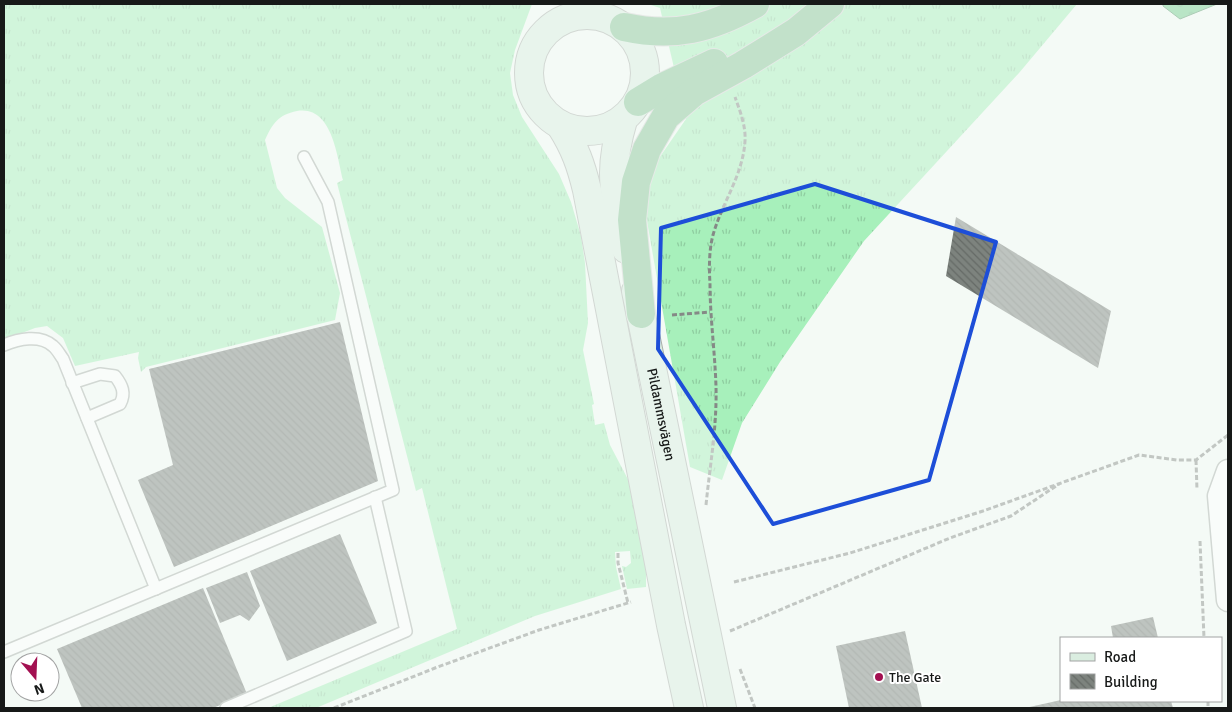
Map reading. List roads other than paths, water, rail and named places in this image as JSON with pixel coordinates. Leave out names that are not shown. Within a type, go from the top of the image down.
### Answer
[{"type":"highway","points":[[615,18],[656,32],[676,32],[702,28],[755,4]]},
{"type":"highway","points":[[630,111],[692,72],[743,50],[791,25],[824,4]]},
{"type":"highway","points":[[641,314],[632,220],[636,182],[647,149],[666,116],[694,92],[743,65],[796,32],[830,4]]},
{"type":"main road","points":[[554,4],[530,58],[528,78],[533,97],[544,114],[561,126],[576,131],[592,132],[608,128],[630,111]]},
{"type":"main road","points":[[538,39],[554,24],[574,15],[597,15],[615,18]]},
{"type":"main road","name":"Pildammsvägen","points":[[615,18],[638,42],[645,62],[645,83],[630,111],[617,144],[614,173],[617,198],[625,245],[641,314],[722,708]]},
{"type":"main road","points":[[561,126],[580,160],[587,190],[671,625],[689,708]]},
{"type":"street","points":[[1228,471],[1219,496],[1228,600]]},
{"type":"lane","points":[[4,652],[393,490],[328,202],[304,157]]},
{"type":"lane","points":[[4,345],[26,339],[42,340],[53,345],[62,359],[156,589]]},
{"type":"lane","points":[[72,383],[100,374],[115,376],[122,385],[124,397],[120,404],[87,418]]},
{"type":"lane","points":[[226,708],[406,631],[375,497]]},
{"type":"water","points":[[1163,4],[1217,4],[1180,19]]},
{"type":"place","name":"The Gate","points":[[879,677]]}]
